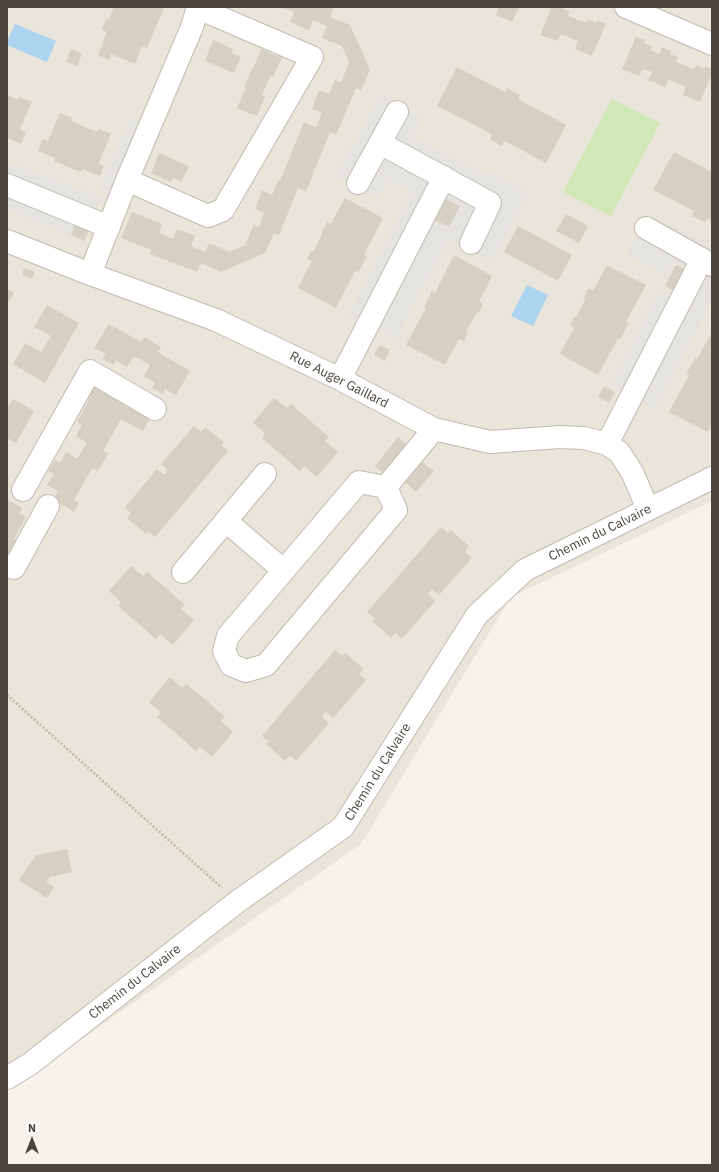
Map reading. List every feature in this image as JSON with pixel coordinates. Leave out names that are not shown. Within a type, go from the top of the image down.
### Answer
[{"type":"street","points":[[626,7],[712,44]]},
{"type":"street","points":[[90,274],[127,180],[192,27],[198,8],[312,57],[223,210],[208,216],[127,180]]},
{"type":"street","points":[[358,183],[396,112]]},
{"type":"street","points":[[380,143],[490,203],[471,243]]},
{"type":"street","points":[[340,379],[444,177]]},
{"type":"street","points":[[7,186],[109,227]]},
{"type":"street","points":[[607,444],[707,262],[646,228]]},
{"type":"street","name":"Rue Auger Gaillard","points":[[7,241],[90,274],[216,320],[340,379],[434,428],[490,442],[584,438],[607,444],[619,452],[632,472],[648,509]]},
{"type":"street","points":[[14,568],[54,510],[15,486],[90,371],[155,409]]},
{"type":"street","points":[[386,487],[434,428]]},
{"type":"street","points":[[183,572],[265,474]]},
{"type":"street","name":"Chemin du Calvaire","points":[[7,1078],[30,1064],[237,902],[343,828],[477,615],[525,570],[712,478]]},
{"type":"street","points":[[359,482],[386,487],[396,510],[266,665],[246,671],[231,665],[224,651],[228,636],[359,482]]},
{"type":"street","points":[[226,522],[283,570]]},
{"type":"path","points":[[7,695],[237,902]]},
{"type":"shaded area","points":[[7,7],[712,7],[712,501],[511,597],[361,844],[7,1091]]},
{"type":"shaded area","points":[[380,94],[422,117],[412,137],[483,174],[486,170],[528,192],[492,261],[448,239],[396,339],[349,314],[412,192],[388,180],[378,199],[336,177]]},
{"type":"shaded area","points":[[130,118],[144,125],[114,196],[100,190]]},
{"type":"shaded area","points":[[7,162],[106,199],[75,224],[71,235],[7,209]]},
{"type":"shaded area","points":[[648,214],[712,247],[712,301],[655,409],[611,386],[661,289],[679,298],[693,271],[674,261],[666,276],[627,255]]},
{"type":"green space","points":[[612,99],[660,123],[611,216],[563,192]]},
{"type":"water","points":[[15,24],[56,41],[47,62],[7,45]]},
{"type":"water","points":[[527,285],[548,295],[533,326],[511,316]]},
{"type":"building","points":[[114,7],[164,7],[147,48],[142,46],[135,64],[111,54],[109,60],[98,55],[107,32],[102,30],[106,19],[109,20]]},
{"type":"building","points":[[281,7],[334,7],[330,17],[350,25],[370,70],[361,90],[356,88],[336,135],[330,132],[306,191],[298,188],[279,235],[274,233],[265,253],[221,272],[201,263],[197,272],[150,254],[151,250],[121,238],[132,212],[162,224],[159,233],[173,239],[177,229],[195,236],[191,246],[205,252],[209,243],[229,252],[245,245],[254,225],[259,227],[264,213],[255,209],[262,190],[272,195],[278,180],[280,181],[304,122],[316,127],[322,113],[312,109],[319,90],[329,94],[335,80],[341,83],[349,62],[342,46],[322,38],[327,26],[313,20],[309,30],[290,22],[294,12]]},
{"type":"building","points":[[499,7],[519,7],[512,22],[496,15]]},
{"type":"building","points":[[552,7],[562,7],[570,12],[568,16],[586,23],[588,19],[596,23],[597,20],[606,24],[592,56],[575,49],[578,41],[561,34],[557,41],[540,35]]},
{"type":"building","points":[[636,37],[645,40],[644,43],[652,46],[650,50],[659,54],[662,47],[671,51],[670,54],[678,57],[676,62],[694,69],[696,65],[704,69],[705,66],[712,69],[712,73],[700,102],[683,95],[686,87],[668,79],[665,87],[648,80],[652,72],[643,69],[639,76],[622,69]]},
{"type":"building","points":[[213,40],[233,49],[232,53],[241,57],[234,73],[205,61]]},
{"type":"building","points":[[71,49],[82,54],[77,66],[66,62]]},
{"type":"building","points":[[261,49],[282,58],[273,77],[270,76],[262,95],[265,97],[257,116],[237,108]]},
{"type":"building","points":[[457,67],[505,92],[507,88],[520,95],[518,99],[566,125],[546,163],[505,141],[502,146],[490,139],[492,134],[437,106]]},
{"type":"building","points":[[7,95],[18,100],[19,97],[32,102],[20,129],[26,132],[21,144],[7,138]]},
{"type":"building","points":[[60,113],[72,118],[71,121],[97,132],[99,129],[111,134],[99,163],[104,166],[100,176],[83,169],[81,172],[54,161],[55,158],[38,151],[43,139],[48,141]]},
{"type":"building","points":[[674,152],[712,172],[712,221],[707,218],[705,222],[692,216],[694,211],[653,190]]},
{"type":"building","points":[[159,153],[189,166],[181,182],[173,178],[171,182],[151,173]]},
{"type":"building","points":[[345,198],[383,218],[364,255],[367,257],[358,272],[355,271],[336,308],[298,288],[312,261],[307,258],[312,250],[314,251],[327,222],[331,224]]},
{"type":"building","points":[[446,199],[460,206],[449,227],[435,220]]},
{"type":"building","points":[[566,214],[588,226],[579,243],[556,231]]},
{"type":"building","points":[[75,224],[89,230],[84,241],[71,235]]},
{"type":"building","points":[[518,226],[572,255],[558,281],[504,252]]},
{"type":"building","points":[[454,255],[492,276],[479,302],[483,304],[479,313],[477,312],[466,331],[468,332],[464,341],[459,339],[445,365],[406,345],[426,308],[424,307],[432,291],[435,293]]},
{"type":"building","points":[[607,265],[646,285],[626,322],[629,323],[620,339],[618,338],[598,375],[560,354],[574,328],[570,325],[586,298],[584,297],[589,288],[593,291]]},
{"type":"building","points":[[676,265],[689,271],[677,293],[665,286]]},
{"type":"building","points":[[24,268],[35,272],[32,279],[22,275]]},
{"type":"building","points":[[7,289],[14,293],[9,302],[7,300]]},
{"type":"building","points":[[47,305],[79,323],[45,383],[13,364],[25,343],[41,352],[51,336],[34,327]]},
{"type":"building","points":[[109,324],[141,342],[144,337],[161,347],[158,352],[190,371],[176,395],[165,389],[163,394],[152,388],[155,383],[144,376],[150,365],[134,356],[127,367],[116,360],[114,365],[102,359],[106,354],[94,348]]},
{"type":"building","points":[[712,332],[712,424],[708,432],[669,412],[689,375],[686,374],[695,358],[697,359]]},
{"type":"building","points":[[380,345],[390,350],[385,361],[374,355]]},
{"type":"building","points":[[94,381],[152,415],[143,431],[121,419],[103,451],[108,454],[98,471],[92,468],[74,500],[79,503],[74,512],[54,500],[58,491],[47,485],[54,474],[48,471],[55,460],[60,463],[66,452],[77,459],[87,443],[76,436],[82,425],[77,422],[89,400],[84,397]]},
{"type":"building","points":[[604,386],[615,392],[609,403],[598,397]]},
{"type":"building","points":[[274,398],[287,408],[291,404],[329,437],[325,441],[338,452],[317,477],[304,466],[300,471],[262,438],[265,433],[253,423]]},
{"type":"building","points":[[13,399],[34,411],[16,443],[7,438],[7,409]]},
{"type":"building","points":[[194,426],[201,432],[205,427],[224,442],[221,445],[228,451],[155,537],[148,531],[146,534],[127,518],[131,513],[125,507],[157,469],[164,475],[168,470],[161,464]]},
{"type":"building","points":[[398,437],[407,445],[383,473],[375,466]]},
{"type":"building","points":[[422,462],[434,471],[416,492],[405,482]]},
{"type":"building","points":[[7,499],[22,508],[19,513],[26,517],[14,539],[21,544],[16,554],[10,550],[7,555]]},
{"type":"building","points":[[441,527],[448,533],[450,530],[469,546],[465,552],[472,558],[439,595],[432,589],[428,594],[435,601],[402,639],[395,633],[391,638],[372,621],[375,618],[367,612]]},
{"type":"building","points":[[131,566],[143,576],[147,572],[166,588],[185,605],[181,609],[194,620],[173,645],[160,634],[156,639],[118,606],[121,602],[109,591]]},
{"type":"building","points":[[335,650],[342,656],[345,653],[364,669],[359,674],[366,680],[333,718],[326,712],[322,717],[329,723],[296,761],[290,755],[285,761],[266,744],[269,742],[262,736]]},
{"type":"building","points":[[170,677],[182,688],[186,684],[206,700],[225,717],[221,721],[233,732],[212,757],[199,746],[196,751],[157,717],[161,713],[149,702]]},
{"type":"building","points":[[67,849],[72,872],[50,877],[46,882],[54,887],[47,898],[19,880],[36,855]]}]
